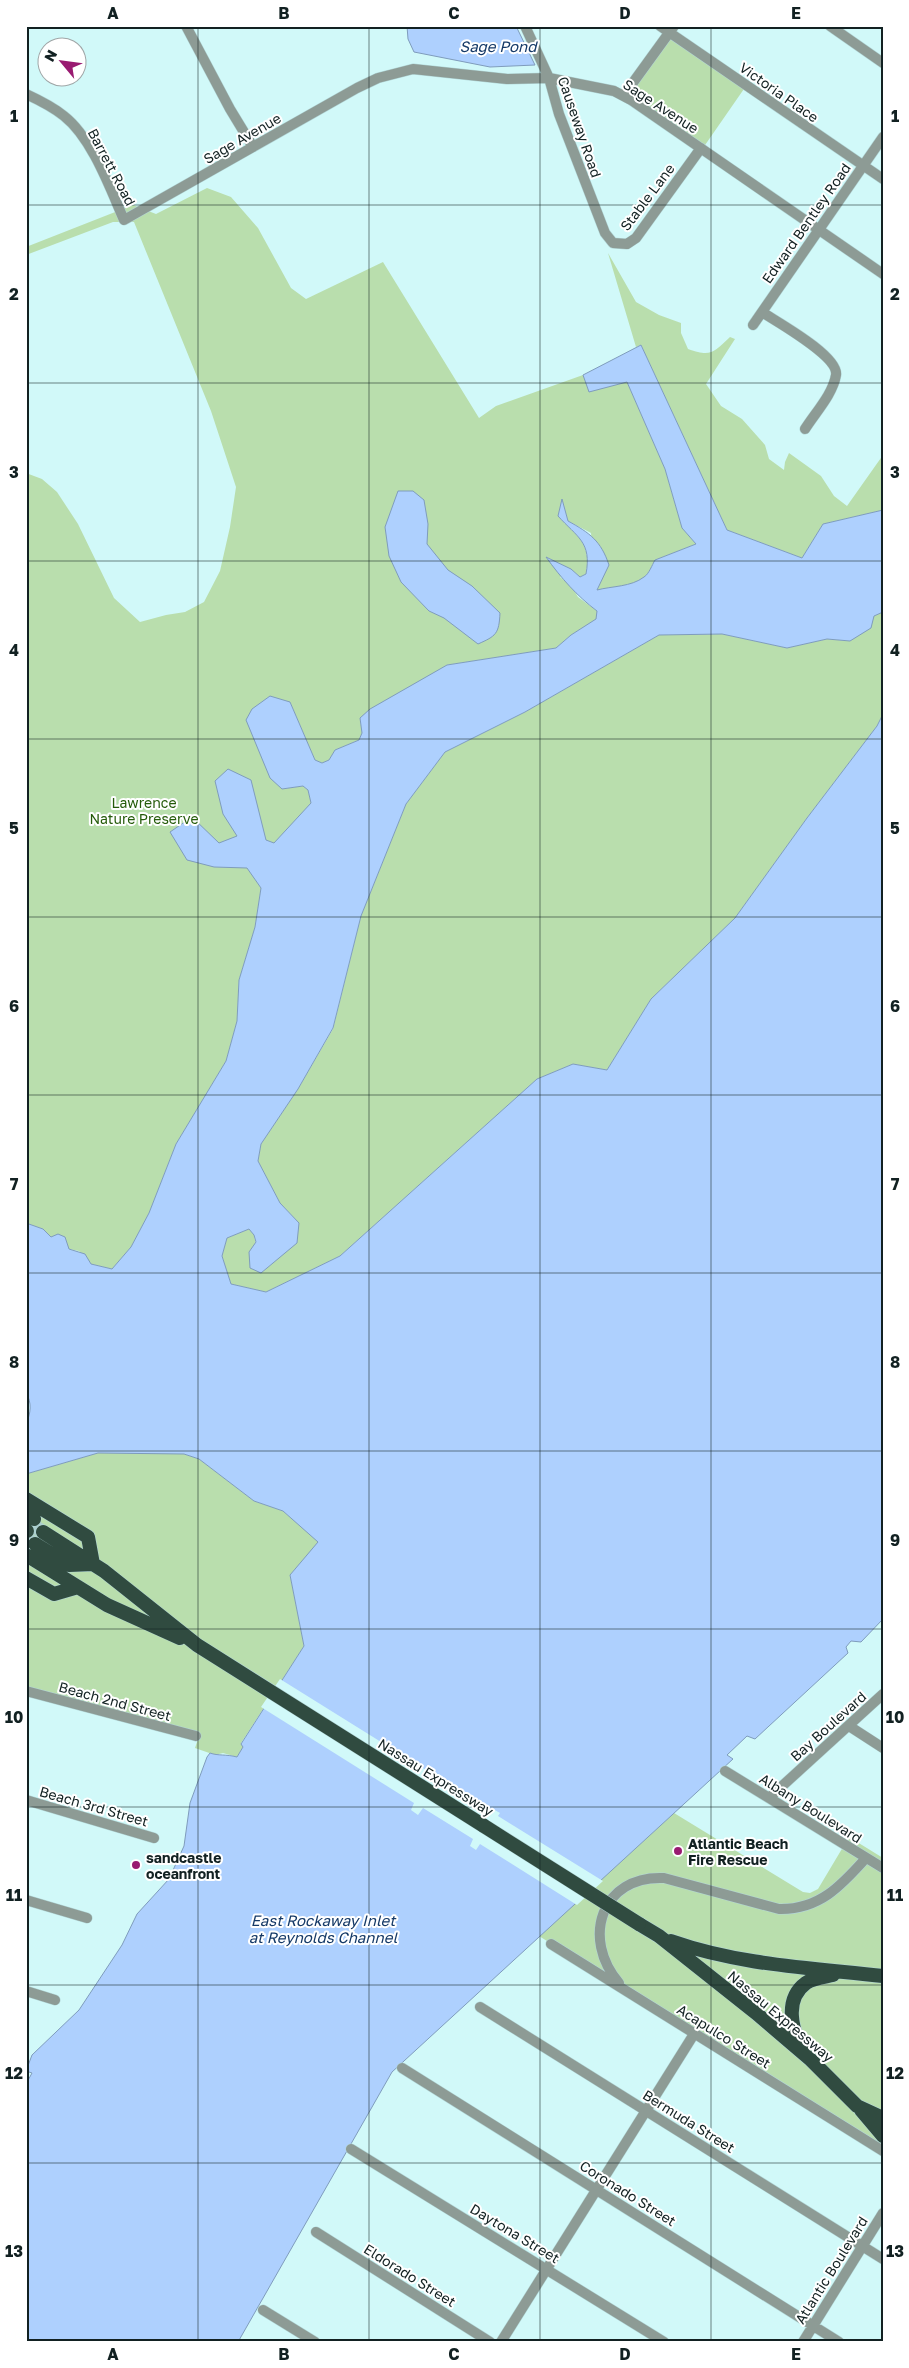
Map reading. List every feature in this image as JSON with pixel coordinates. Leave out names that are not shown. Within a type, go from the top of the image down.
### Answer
[{"type":"highway","points":[[26,1499],[88,1537],[93,1564]]},
{"type":"highway","points":[[33,1531],[60,1583],[78,1587]]},
{"type":"highway","name":"Nassau Expressway","points":[[33,1531],[93,1564],[196,1645],[659,1936],[756,2013],[811,2060],[857,2106],[883,2118]]},
{"type":"highway","points":[[26,1570],[57,1588],[78,1587]]},
{"type":"highway","points":[[26,1578],[54,1594],[78,1587]]},
{"type":"highway","name":"Nassau Expressway","points":[[78,1587],[139,1621],[196,1645]]},
{"type":"highway","name":"Nassau Expressway","points":[[659,1936],[722,1955],[844,1973],[883,1976]]},
{"type":"highway","points":[[868,1974],[883,1971]]},
{"type":"highway","points":[[811,2060],[798,2041],[792,2023],[792,2008],[805,1984],[818,1978],[844,1973]]},
{"type":"highway","points":[[857,2106],[883,2136]]},
{"type":"street","points":[[186,26],[230,109],[253,147]]},
{"type":"street","name":"Causeway Road","points":[[525,26],[550,78],[559,114],[607,238]]},
{"type":"street","name":"Victoria Place","points":[[660,26],[672,29],[883,179]]},
{"type":"street","points":[[830,26],[883,63]]},
{"type":"street","points":[[624,95],[672,29]]},
{"type":"street","name":"Sage Avenue","points":[[124,220],[357,88],[395,72],[413,70],[507,78],[550,78],[614,91],[624,95],[883,274]]},
{"type":"street","name":"Barrett Road","points":[[26,94],[63,115],[74,125],[107,181],[124,220]]},
{"type":"street","name":"Edward Bentley Road","points":[[752,325],[883,137]]},
{"type":"street","name":"Stable Lane","points":[[607,238],[618,245],[627,244],[636,238],[701,148]]},
{"type":"street","points":[[762,312],[824,354],[836,367],[831,390],[805,429]]},
{"type":"street","name":"Beach 2nd Street","points":[[26,1691],[196,1736]]},
{"type":"street","name":"Bay Boulevard","points":[[769,1798],[883,1694]]},
{"type":"street","points":[[849,1726],[883,1748]]},
{"type":"street","name":"Albany Boulevard","points":[[726,1771],[883,1868]]},
{"type":"street","name":"Beach 3rd Street","points":[[26,1800],[154,1838]]},
{"type":"street","points":[[624,1990],[608,1969],[600,1947],[600,1927],[610,1901],[622,1889],[643,1878],[664,1878],[779,1909],[797,1908],[818,1902],[835,1891],[866,1858]]},
{"type":"street","points":[[26,1900],[87,1918]]},
{"type":"street","name":"Acapulco Street","points":[[552,1944],[883,2152]]},
{"type":"street","points":[[26,1991],[55,2000]]},
{"type":"street","name":"Bermuda Street","points":[[480,2007],[883,2259]]},
{"type":"street","points":[[501,2342],[694,2034]]},
{"type":"street","name":"Coronado Street","points":[[402,2068],[839,2342]]},
{"type":"street","name":"Daytona Street","points":[[351,2149],[547,2268],[664,2342]]},
{"type":"street","name":"Atlantic Boulevard","points":[[803,2342],[883,2213]]},
{"type":"street","name":"Eldorado Street","points":[[316,2232],[490,2342]]},
{"type":"street","points":[[264,2310],[315,2342]]},
{"type":"green space","points":[[669,33],[746,86],[703,148],[626,95]]},
{"type":"green space","name":"Lawrence Nature Preserve","points":[[207,188],[231,197],[258,228],[291,288],[306,299],[383,262],[479,418],[496,406],[583,375],[590,391],[627,382],[665,469],[682,528],[696,544],[655,560],[645,577],[640,580],[596,591],[591,533],[568,521],[562,501],[558,516],[577,535],[585,547],[587,563],[586,574],[580,577],[571,569],[560,577],[572,587],[578,597],[597,611],[597,619],[571,635],[556,648],[447,665],[360,718],[362,733],[359,740],[335,750],[329,760],[322,763],[315,760],[290,702],[282,789],[303,786],[308,790],[311,803],[292,825],[248,868],[261,888],[255,927],[239,980],[237,1021],[226,1061],[176,1144],[149,1213],[131,1247],[112,1269],[91,1264],[79,1251],[69,1249],[43,1229],[26,1223],[26,473],[42,479],[57,492],[78,524],[114,598],[140,622],[185,612],[204,602],[220,571],[230,527],[236,487],[211,411],[134,222],[113,222],[26,255],[26,247],[133,205],[156,214]]},
{"type":"green space","points":[[608,253],[636,302],[659,315],[681,323],[681,333],[688,349],[707,353],[715,350],[730,337],[735,339],[706,384],[721,406],[742,419],[765,445],[769,459],[784,470],[789,453],[821,476],[834,496],[847,506],[883,455],[883,510],[823,524],[802,558],[727,530],[641,345],[636,347]]},
{"type":"green space","points":[[883,612],[883,714],[877,726],[807,818],[735,918],[651,999],[607,1070],[573,1064],[537,1079],[340,1256],[266,1292],[231,1284],[222,1256],[227,1238],[249,1229],[254,1235],[261,1273],[274,1262],[299,1223],[280,1203],[258,1161],[261,1144],[298,1089],[333,1029],[361,916],[406,804],[445,752],[525,712],[659,635],[722,634],[787,648],[827,639],[850,641],[874,616]]},
{"type":"green space","points":[[149,1452],[184,1454],[199,1459],[254,1501],[283,1511],[319,1542],[290,1575],[304,1646],[241,1743],[243,1747],[237,1757],[223,1753],[215,1755],[195,1748],[198,1739],[26,1687],[26,1474],[98,1453]]},
{"type":"green space","points":[[674,1813],[803,1892],[810,1893],[818,1889],[849,1837],[883,1858],[883,2151],[539,1936]]},
{"type":"water","name":"Sage Pond","points":[[407,26],[516,26],[535,65],[490,67],[414,52],[408,39]]},
{"type":"water","name":"East Rockaway Inlet at Reynolds Channel","points":[[641,345],[727,530],[802,558],[823,524],[883,510],[883,612],[874,616],[871,628],[850,641],[827,639],[787,648],[722,634],[659,635],[525,712],[445,752],[406,804],[361,916],[333,1028],[298,1089],[261,1144],[258,1161],[280,1203],[299,1223],[297,1243],[261,1273],[250,1268],[249,1252],[256,1242],[254,1235],[249,1229],[227,1238],[222,1256],[231,1284],[266,1292],[340,1256],[537,1079],[573,1064],[607,1070],[651,999],[735,918],[807,818],[877,726],[883,714],[883,1619],[861,1642],[851,1641],[846,1647],[848,1653],[755,1739],[747,1736],[727,1755],[733,1759],[392,2072],[238,2342],[26,2342],[26,2084],[32,2073],[26,2071],[32,2055],[79,2010],[122,1945],[137,1914],[169,1879],[184,1846],[190,1803],[207,1757],[210,1753],[237,1757],[243,1747],[241,1744],[304,1646],[290,1575],[318,1542],[283,1511],[254,1501],[199,1459],[184,1454],[98,1453],[26,1474],[26,1423],[30,1408],[26,1393],[26,1223],[43,1229],[51,1237],[58,1234],[65,1237],[69,1249],[85,1254],[91,1264],[112,1269],[131,1247],[149,1213],[176,1144],[226,1061],[237,1021],[239,980],[255,927],[261,888],[247,868],[214,867],[187,860],[170,832],[192,817],[219,843],[237,836],[223,814],[215,781],[228,769],[251,780],[266,840],[274,843],[311,803],[308,790],[303,786],[282,789],[270,778],[246,720],[252,709],[270,696],[290,702],[315,760],[322,763],[329,760],[335,750],[359,740],[362,733],[360,718],[370,709],[447,665],[556,648],[571,635],[596,619],[597,611],[570,586],[546,557],[571,569],[580,577],[586,574],[587,554],[585,547],[577,535],[558,516],[562,499],[568,521],[594,538],[606,557],[609,565],[597,590],[639,580],[647,574],[655,560],[696,544],[682,528],[665,469],[627,382],[589,392],[583,375]]},
{"type":"water","points":[[398,491],[413,491],[424,500],[428,524],[427,544],[448,570],[472,586],[500,613],[499,626],[489,639],[478,644],[444,618],[429,611],[401,582],[389,556],[385,527]]},
{"type":"pier","points":[[280,1679],[434,1775],[436,1773],[443,1777],[441,1780],[491,1812],[493,1809],[500,1813],[498,1816],[603,1881],[577,1905],[480,1844],[476,1850],[470,1846],[473,1839],[423,1808],[418,1815],[411,1810],[414,1803],[261,1707]]},
{"type":"tunnel","points":[[31,1524],[43,1532]]},
{"type":"tunnel","points":[[26,1538],[35,1544]]},
{"type":"place","name":"Atlantic Beach Fire Rescue","points":[[678,1851]]},
{"type":"place","name":"sandcastle oceanfront","points":[[136,1865]]}]
